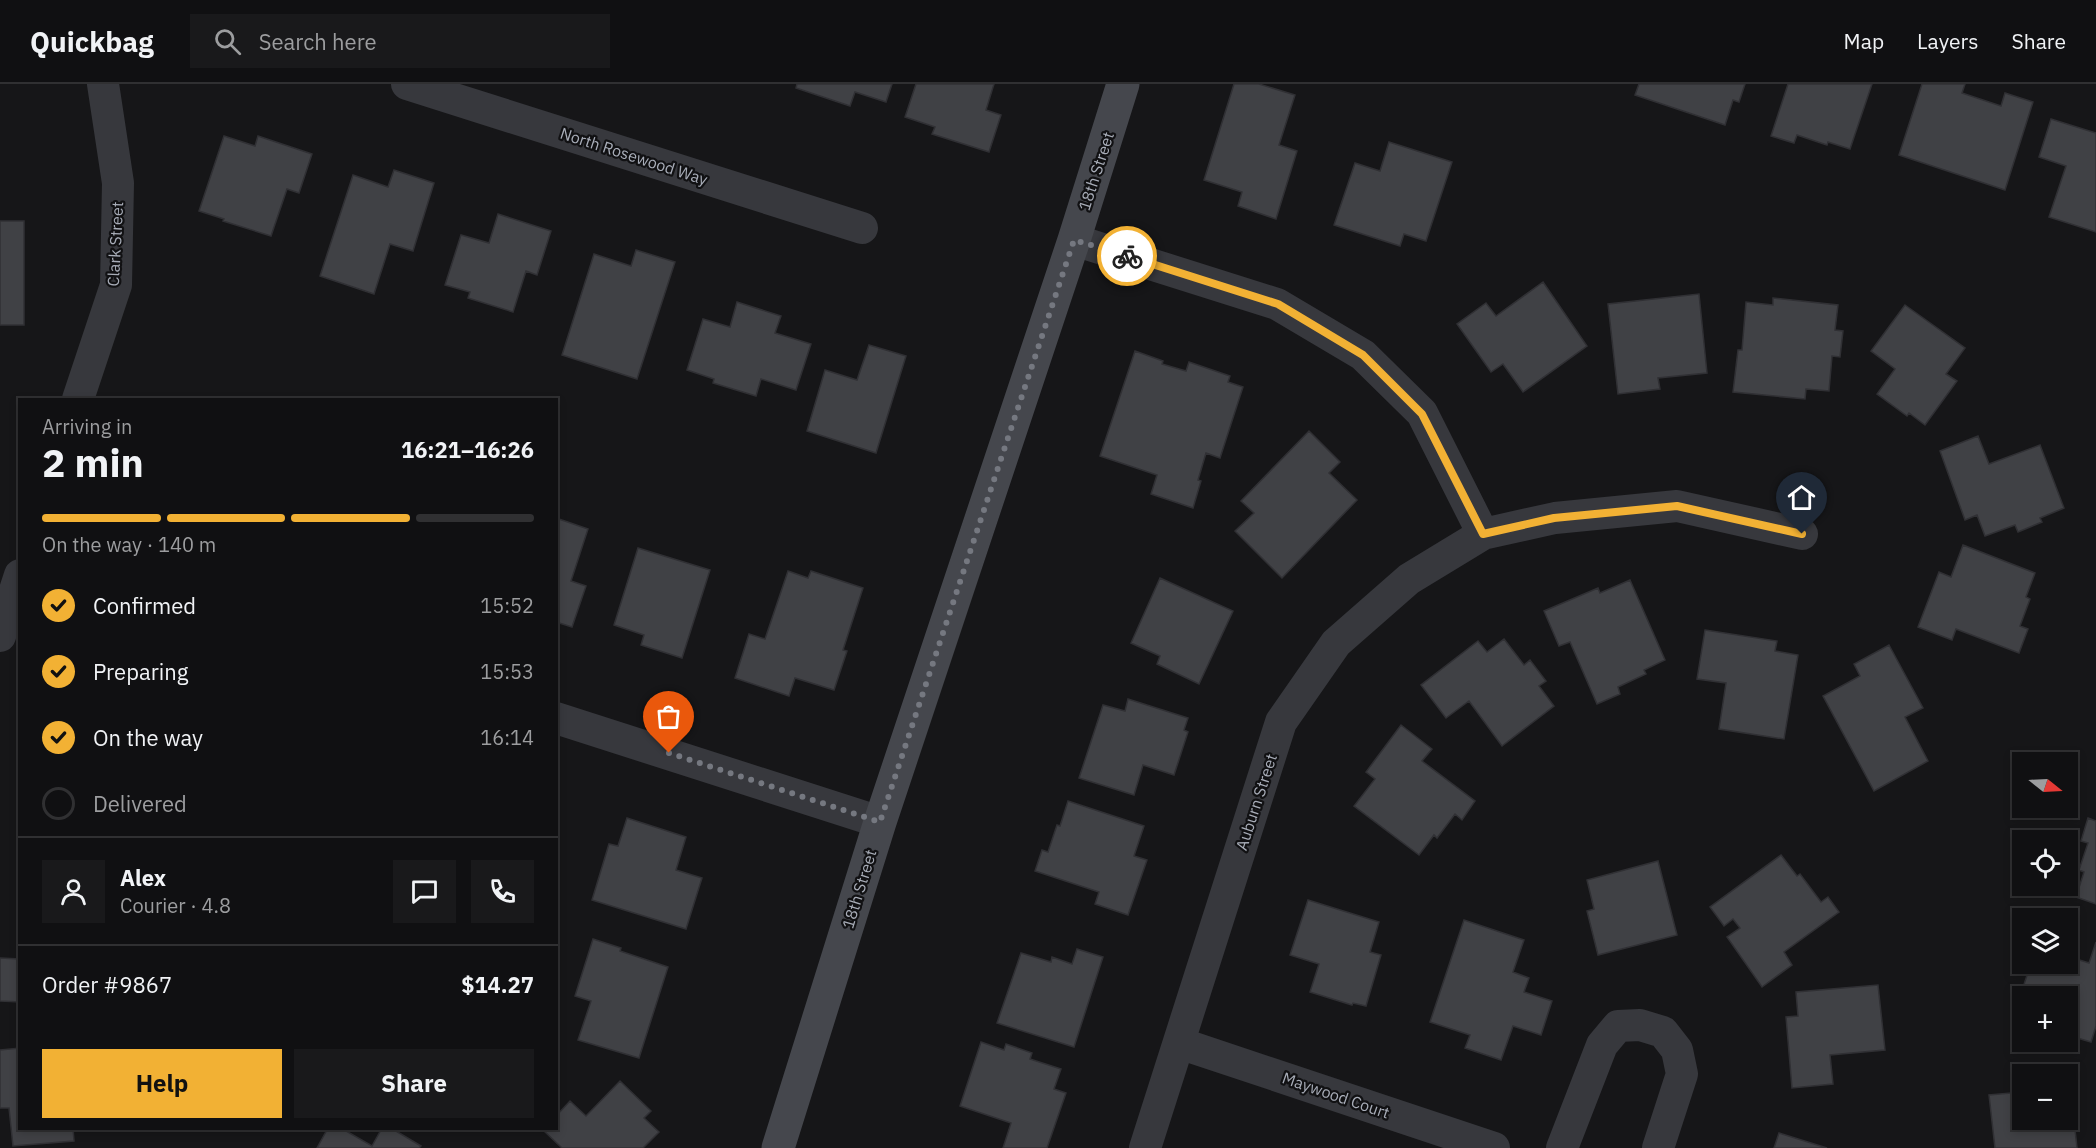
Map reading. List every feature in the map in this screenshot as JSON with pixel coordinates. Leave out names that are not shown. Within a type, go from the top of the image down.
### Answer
[{"type":"main road","name":"18th Street","points":[[778,1148],[880,822],[1124,84]]},
{"type":"street","name":"Clark Street","points":[[78,398],[116,285],[118,183],[103,84]]},
{"type":"street","name":"North Rosewood Way","points":[[407,84],[862,228]]},
{"type":"street","points":[[1074,240],[1278,304],[1363,355],[1422,414],[1483,534]]},
{"type":"street","name":"Auburn Street","points":[[1145,1148],[1281,722],[1336,643],[1409,579],[1483,534],[1554,518],[1677,506],[1802,534]]},
{"type":"street","points":[[0,636],[18,581]]},
{"type":"street","points":[[558,724],[880,822]]},
{"type":"street","points":[[1562,1148],[1602,1045],[1618,1026],[1640,1025],[1663,1032],[1677,1050],[1682,1074],[1658,1148]]},
{"type":"street","name":"Maywood Court","points":[[1179,1043],[1494,1148]]},
{"type":"building","points":[[797,84],[892,84],[886,102],[855,92],[850,106],[796,88]]},
{"type":"building","points":[[916,84],[994,84],[986,110],[1001,115],[989,152],[932,134],[935,127],[905,117]]},
{"type":"building","points":[[1234,84],[1259,84],[1295,95],[1279,145],[1297,151],[1276,219],[1238,206],[1242,192],[1204,180]]},
{"type":"building","points":[[1639,84],[1745,84],[1739,102],[1733,100],[1725,125],[1635,95]]},
{"type":"building","points":[[1788,84],[1872,84],[1850,149],[1828,142],[1827,145],[1797,135],[1794,143],[1771,136]]},
{"type":"building","points":[[1922,84],[1965,84],[1962,93],[2001,106],[2005,93],[2033,102],[2005,190],[1899,155]]},
{"type":"building","points":[[2051,119],[2096,133],[2096,232],[2049,217],[2066,166],[2039,157]]},
{"type":"building","points":[[224,136],[255,146],[258,136],[312,154],[299,193],[287,189],[271,236],[199,211]]},
{"type":"building","points":[[1389,142],[1452,162],[1426,241],[1404,234],[1400,246],[1334,225],[1355,163],[1380,171]]},
{"type":"building","points":[[394,170],[434,183],[413,251],[390,244],[374,294],[320,276],[353,175],[388,187]]},
{"type":"building","points":[[498,214],[551,231],[537,275],[526,271],[513,312],[468,298],[470,292],[445,285],[461,235],[489,243]]},
{"type":"building","points":[[0,221],[24,221],[24,325],[0,325]]},
{"type":"building","points":[[636,250],[675,262],[637,379],[562,355],[594,254],[631,266]]},
{"type":"building","points":[[1543,282],[1587,346],[1523,392],[1503,364],[1491,372],[1457,324],[1486,303],[1496,316]]},
{"type":"building","points":[[1699,294],[1707,373],[1658,378],[1660,389],[1618,394],[1608,304]]},
{"type":"building","points":[[1773,298],[1838,305],[1835,330],[1843,331],[1840,357],[1832,356],[1829,391],[1806,389],[1805,399],[1733,392],[1738,350],[1742,350],[1746,302],[1773,305]]},
{"type":"building","points":[[737,302],[781,316],[775,333],[811,344],[796,390],[761,379],[756,396],[713,383],[714,379],[687,370],[703,319],[730,327]]},
{"type":"building","points":[[1905,305],[1965,348],[1946,374],[1957,381],[1925,425],[1909,413],[1907,416],[1877,394],[1895,369],[1871,351]]},
{"type":"building","points":[[869,345],[906,356],[876,453],[807,431],[825,370],[857,380]]},
{"type":"building","points":[[1135,351],[1163,361],[1162,364],[1186,371],[1189,362],[1230,376],[1228,382],[1243,387],[1220,458],[1206,453],[1193,508],[1151,494],[1157,475],[1100,456]]},
{"type":"building","points":[[1309,431],[1340,462],[1329,473],[1357,500],[1282,578],[1235,531],[1254,513],[1241,501]]},
{"type":"building","points":[[1978,436],[1989,464],[2040,445],[2064,508],[2040,518],[2042,522],[2018,532],[2015,525],[1985,536],[1977,515],[1965,520],[1940,451]]},
{"type":"building","points":[[558,519],[588,529],[571,581],[586,586],[572,627],[558,623]]},
{"type":"building","points":[[1963,545],[2035,573],[2026,597],[2030,599],[2020,626],[2028,629],[2019,653],[1956,629],[1952,640],[1918,627],[1939,572],[1951,577]]},
{"type":"building","points":[[638,548],[710,570],[682,658],[641,645],[644,635],[614,625]]},
{"type":"building","points":[[788,571],[808,578],[811,571],[863,588],[843,650],[847,651],[834,690],[795,678],[789,696],[735,678],[749,634],[765,639]]},
{"type":"building","points":[[1160,578],[1233,611],[1199,684],[1157,664],[1160,656],[1131,643]]},
{"type":"building","points":[[1630,580],[1665,660],[1644,670],[1646,674],[1618,687],[1620,694],[1597,704],[1570,642],[1559,646],[1544,611],[1598,588],[1600,593]]},
{"type":"building","points":[[1705,630],[1777,641],[1775,651],[1798,655],[1784,739],[1719,729],[1726,683],[1697,679]]},
{"type":"building","points":[[1504,639],[1524,665],[1530,660],[1546,681],[1539,686],[1554,706],[1502,746],[1469,701],[1446,718],[1421,685],[1478,641],[1487,652]]},
{"type":"building","points":[[1889,645],[1923,708],[1905,717],[1928,761],[1874,791],[1823,696],[1860,676],[1854,664]]},
{"type":"building","points":[[1128,699],[1188,718],[1184,730],[1188,732],[1174,775],[1143,765],[1134,795],[1079,778],[1103,705],[1125,711]]},
{"type":"building","points":[[1401,725],[1432,749],[1422,761],[1475,801],[1462,820],[1455,814],[1437,838],[1434,835],[1419,855],[1354,806],[1375,779],[1366,772]]},
{"type":"building","points":[[1068,801],[1144,826],[1134,856],[1147,860],[1128,915],[1095,904],[1099,892],[1035,871],[1042,850],[1048,852]]},
{"type":"building","points":[[627,818],[686,837],[676,870],[702,878],[686,929],[592,900],[609,844],[618,846]]},
{"type":"building","points":[[2088,818],[2096,821],[2096,904],[2076,897],[2084,872],[2079,870],[2088,843],[2081,841]]},
{"type":"building","points":[[1781,855],[1797,876],[1800,874],[1821,902],[1828,897],[1839,912],[1784,952],[1792,965],[1762,987],[1727,937],[1740,928],[1733,919],[1724,926],[1710,907]]},
{"type":"building","points":[[1658,861],[1677,935],[1598,955],[1587,911],[1594,909],[1587,880]]},
{"type":"building","points":[[1308,900],[1379,922],[1370,952],[1381,955],[1366,1006],[1353,1003],[1352,1005],[1310,992],[1319,964],[1290,955]]},
{"type":"building","points":[[1464,920],[1524,940],[1513,972],[1529,978],[1524,992],[1552,1001],[1541,1035],[1513,1026],[1501,1060],[1465,1048],[1470,1035],[1430,1022]]},
{"type":"building","points":[[593,939],[668,967],[639,1058],[578,1040],[591,1001],[575,996]]},
{"type":"building","points":[[2096,942],[2096,1026],[2091,1042],[2078,1038],[2078,986],[2024,986],[2027,974],[2078,974],[2078,960],[2089,963]]},
{"type":"building","points":[[1077,949],[1103,957],[1074,1047],[997,1023],[1021,953],[1051,962],[1052,957],[1072,964]]},
{"type":"building","points":[[0,958],[18,959],[18,1002],[0,1001]]},
{"type":"building","points":[[1878,985],[1885,1050],[1830,1055],[1833,1084],[1792,1088],[1786,1017],[1798,1016],[1796,992]]},
{"type":"building","points":[[981,1042],[1004,1050],[1006,1044],[1032,1053],[1030,1059],[1061,1069],[1054,1089],[1066,1093],[1047,1148],[1003,1148],[1011,1123],[960,1106]]},
{"type":"building","points":[[18,1048],[18,1130],[73,1130],[74,1141],[13,1146],[9,1108],[0,1108],[0,1050]]},
{"type":"building","points":[[620,1081],[651,1111],[644,1118],[659,1132],[643,1148],[562,1148],[543,1130],[558,1130],[558,1114],[570,1101],[586,1116]]},
{"type":"building","points":[[2012,1093],[2012,1130],[2075,1130],[2077,1148],[1995,1148],[1989,1095]]},
{"type":"building","points":[[327,1130],[344,1130],[372,1146],[381,1130],[394,1130],[421,1146],[419,1148],[317,1148]]},
{"type":"building","points":[[1779,1133],[1827,1148],[1774,1148]]},
{"type":"way so far","points":[[669,753],[880,822],[1074,240],[1127,256]]},
{"type":"route","points":[[1127,256],[1278,304],[1363,355],[1422,414],[1483,534],[1554,518],[1677,506],[1802,534]]}]
